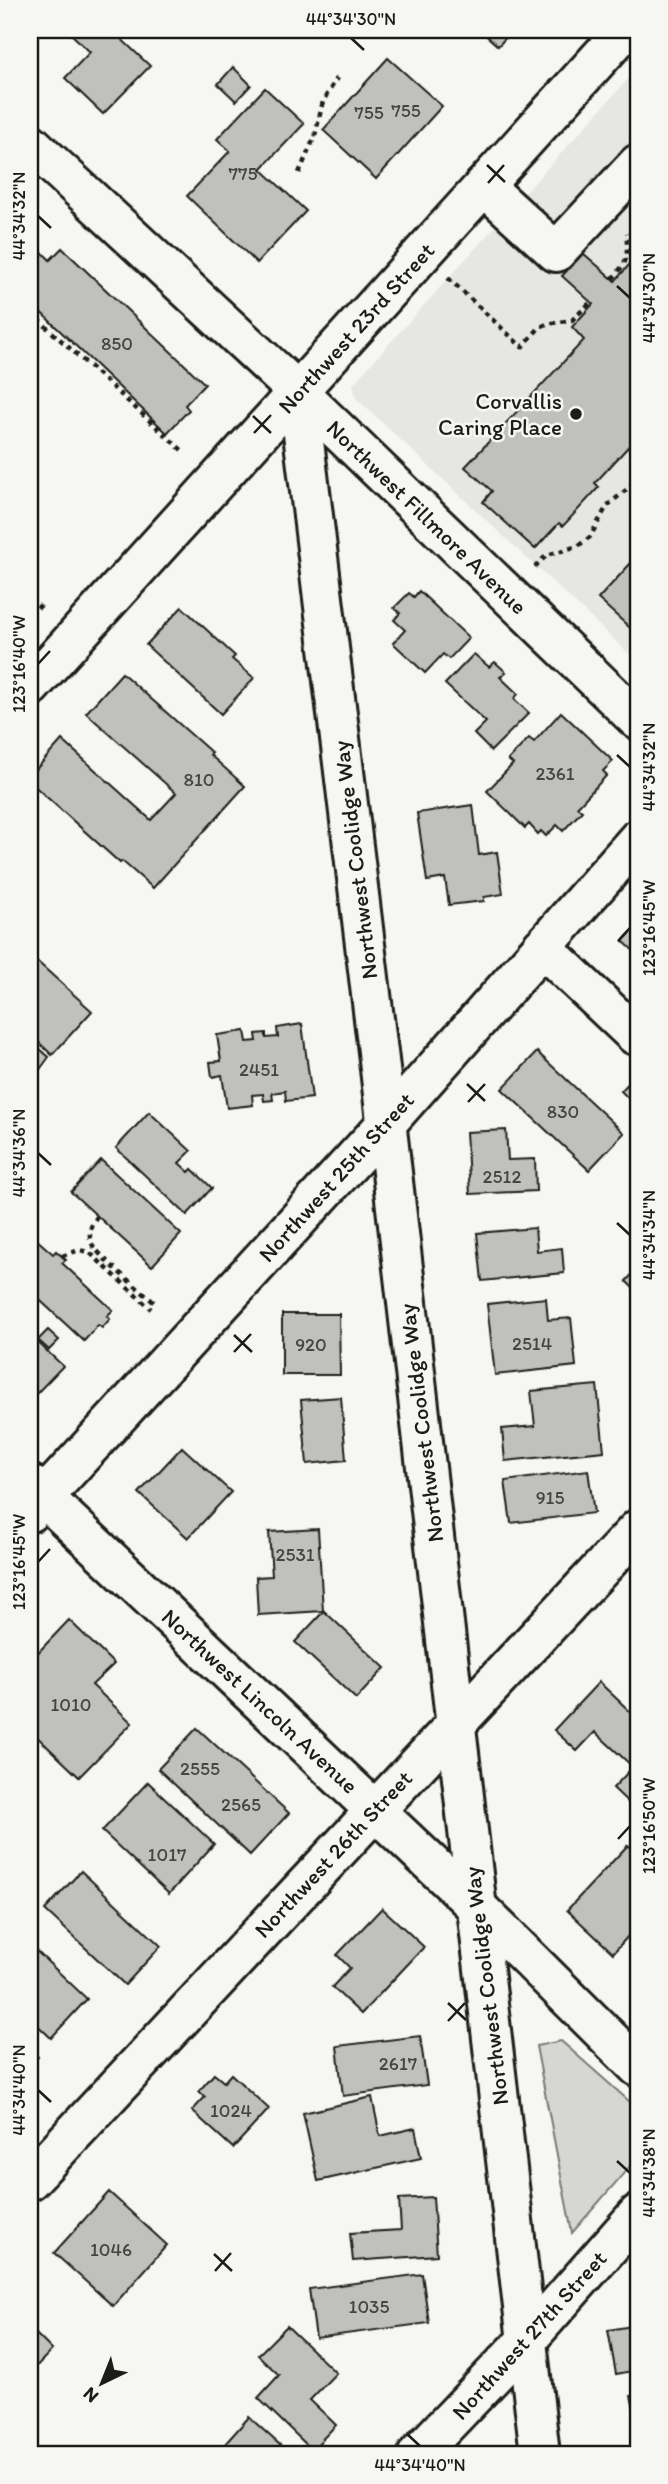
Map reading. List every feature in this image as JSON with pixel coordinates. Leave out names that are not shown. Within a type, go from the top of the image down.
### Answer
[{"type":"street","name":"Northwest 23rd Street","points":[[30,687],[625,30]]},
{"type":"street","name":"Northwest Fillmore Avenue","points":[[30,143],[298,392],[638,720]]},
{"type":"street","points":[[484,186],[556,252],[638,164]]},
{"type":"street","name":"Northwest Coolidge Way","points":[[298,392],[540,2454]]},
{"type":"street","name":"Northwest 25th Street","points":[[34,1498],[386,1124],[638,839]]},
{"type":"street","points":[[542,947],[635,1035]]},
{"type":"street","name":"Northwest Lincoln Avenue","points":[[34,1498],[375,1808],[638,2067]]},
{"type":"street","name":"Northwest 26th Street","points":[[30,2180],[638,1529]]},
{"type":"street","name":"Northwest 27th Street","points":[[418,2454],[527,2340],[638,2214]]},
{"type":"path","points":[[299,173],[315,136],[323,101],[337,78]]},
{"type":"path","points":[[612,279],[625,264],[629,247],[626,236],[628,228]]},
{"type":"path","points":[[445,275],[522,347],[540,327],[572,320],[591,302]]},
{"type":"path","points":[[30,312],[185,453]]},
{"type":"path","points":[[508,596],[547,555],[578,546],[590,537],[607,506],[632,485],[638,467]]},
{"type":"path","points":[[30,598],[43,610]]},
{"type":"path","points":[[98,1216],[92,1223],[90,1232],[94,1247],[156,1304]]},
{"type":"path","points":[[62,1256],[79,1250],[89,1252],[151,1309]]},
{"type":"shaded area","points":[[638,68],[638,662],[356,398],[353,384]]},
{"type":"shaded area","points":[[561,2041],[638,2109],[638,2157],[572,2233],[536,2046]]},
{"type":"building","points":[[67,30],[118,30],[115,33],[150,66],[103,114],[65,78],[90,52]]},
{"type":"building","points":[[480,30],[513,30],[498,46]]},
{"type":"building","points":[[388,58],[442,106],[376,179],[323,130]]},
{"type":"building","points":[[233,67],[251,85],[236,101],[218,84]]},
{"type":"building","points":[[265,88],[304,124],[261,169],[306,211],[257,263],[187,196],[230,151],[217,139]]},
{"type":"building","points":[[30,240],[50,260],[62,248],[205,384],[185,405],[189,410],[167,433],[30,302]]},
{"type":"building","name":"Corvallis Caring Place","points":[[583,253],[615,281],[636,257],[638,259],[638,436],[595,483],[599,487],[563,526],[559,523],[535,549],[483,502],[492,491],[465,467],[584,340],[572,327],[593,304],[562,276]]},
{"type":"building","points":[[631,563],[638,569],[638,635],[598,599]]},
{"type":"building","points":[[419,591],[469,638],[449,659],[443,654],[425,673],[393,643],[405,630],[394,620],[400,613],[394,608],[409,593],[414,597]]},
{"type":"building","points":[[182,607],[235,656],[232,659],[254,678],[221,714],[146,645]]},
{"type":"building","points":[[474,654],[489,667],[495,662],[506,672],[500,677],[518,694],[514,699],[529,713],[491,751],[474,734],[486,722],[445,684]]},
{"type":"building","points":[[122,673],[245,786],[153,888],[122,861],[120,863],[30,782],[30,776],[62,740],[151,820],[176,793],[86,713]]},
{"type":"building","points":[[561,712],[613,761],[603,771],[607,775],[577,807],[582,811],[563,831],[557,825],[546,836],[541,831],[538,834],[529,824],[525,828],[487,791],[513,764],[508,760],[529,738],[534,742]]},
{"type":"building","points":[[473,805],[479,855],[497,852],[503,894],[484,897],[484,901],[449,905],[445,878],[427,881],[417,813]]},
{"type":"building","points":[[638,925],[638,955],[623,941]]},
{"type":"building","points":[[30,955],[92,1011],[52,1055],[30,1034]]},
{"type":"building","points":[[302,1024],[312,1098],[286,1101],[285,1091],[272,1093],[273,1100],[264,1101],[263,1094],[252,1095],[253,1105],[227,1108],[222,1075],[212,1077],[210,1062],[221,1061],[217,1035],[245,1031],[247,1042],[257,1041],[256,1034],[266,1033],[266,1038],[278,1037],[277,1028]]},
{"type":"building","points":[[32,1042],[49,1057],[30,1083],[30,1044]]},
{"type":"building","points":[[537,1052],[624,1133],[589,1170],[502,1089]]},
{"type":"building","points":[[638,1073],[638,1108],[621,1091]]},
{"type":"building","points":[[149,1112],[191,1151],[179,1163],[189,1172],[192,1169],[212,1188],[187,1215],[116,1148]]},
{"type":"building","points":[[506,1130],[508,1160],[535,1159],[536,1191],[470,1194],[466,1132]]},
{"type":"building","points":[[101,1160],[181,1234],[152,1266],[71,1192]]},
{"type":"building","points":[[535,1228],[537,1251],[562,1248],[564,1273],[482,1281],[477,1233]]},
{"type":"building","points":[[36,1239],[53,1254],[56,1251],[66,1260],[62,1263],[113,1310],[107,1316],[110,1319],[102,1328],[98,1325],[84,1341],[30,1291],[30,1246]]},
{"type":"building","points":[[638,1268],[638,1293],[626,1281]]},
{"type":"building","points":[[546,1298],[548,1320],[571,1318],[576,1366],[495,1375],[487,1304]]},
{"type":"building","points":[[282,1314],[339,1314],[340,1375],[282,1375]]},
{"type":"building","points":[[48,1330],[59,1340],[49,1350],[38,1340]]},
{"type":"building","points":[[30,1335],[63,1366],[36,1394],[30,1388]]},
{"type":"building","points":[[597,1385],[604,1451],[505,1461],[502,1429],[535,1426],[531,1391]]},
{"type":"building","points":[[341,1397],[346,1460],[307,1464],[301,1400]]},
{"type":"building","points":[[182,1447],[231,1492],[188,1538],[139,1493]]},
{"type":"building","points":[[588,1470],[594,1513],[511,1523],[505,1481]]},
{"type":"building","points":[[318,1529],[323,1611],[258,1615],[256,1577],[272,1576],[269,1532]]},
{"type":"building","points":[[324,1611],[385,1668],[356,1699],[295,1642]]},
{"type":"building","points":[[69,1620],[114,1664],[92,1685],[132,1723],[79,1777],[30,1730],[30,1661]]},
{"type":"building","points":[[599,1682],[638,1719],[637,1811],[613,1788],[633,1767],[595,1732],[577,1751],[554,1730]]},
{"type":"building","points":[[197,1728],[289,1813],[250,1855],[158,1769]]},
{"type":"building","points":[[148,1782],[214,1844],[169,1894],[102,1831]]},
{"type":"building","points":[[628,1845],[638,1854],[638,1925],[613,1953],[567,1910]]},
{"type":"building","points":[[81,1871],[161,1946],[125,1985],[45,1910]]},
{"type":"building","points":[[382,1908],[424,1947],[361,2014],[332,1987],[350,1968],[337,1955]]},
{"type":"building","points":[[30,1945],[87,1999],[51,2038],[30,2018]]},
{"type":"building","points":[[420,2036],[427,2085],[343,2096],[337,2046]]},
{"type":"building","points":[[30,2049],[38,2057],[30,2065]]},
{"type":"building","points":[[214,2074],[224,2082],[231,2074],[269,2109],[233,2148],[192,2111],[205,2097],[199,2091]]},
{"type":"building","points":[[372,2097],[380,2136],[415,2128],[421,2158],[318,2181],[303,2113]]},
{"type":"building","points":[[109,2192],[167,2245],[113,2306],[54,2253]]},
{"type":"building","points":[[433,2197],[437,2255],[353,2261],[350,2233],[401,2230],[399,2199]]},
{"type":"building","points":[[422,2274],[429,2323],[316,2338],[309,2289]]},
{"type":"building","points":[[638,2325],[638,2370],[616,2374],[608,2330]]},
{"type":"building","points":[[287,2326],[336,2373],[310,2400],[336,2425],[312,2450],[258,2398],[279,2375],[258,2355]]},
{"type":"building","points":[[30,2328],[52,2350],[30,2373]]},
{"type":"building","points":[[638,2395],[638,2426],[631,2396]]},
{"type":"building","points":[[249,2417],[290,2454],[216,2454]]},
{"type":"place","name":"Corvallis Caring Place","points":[[576,414]]}]
